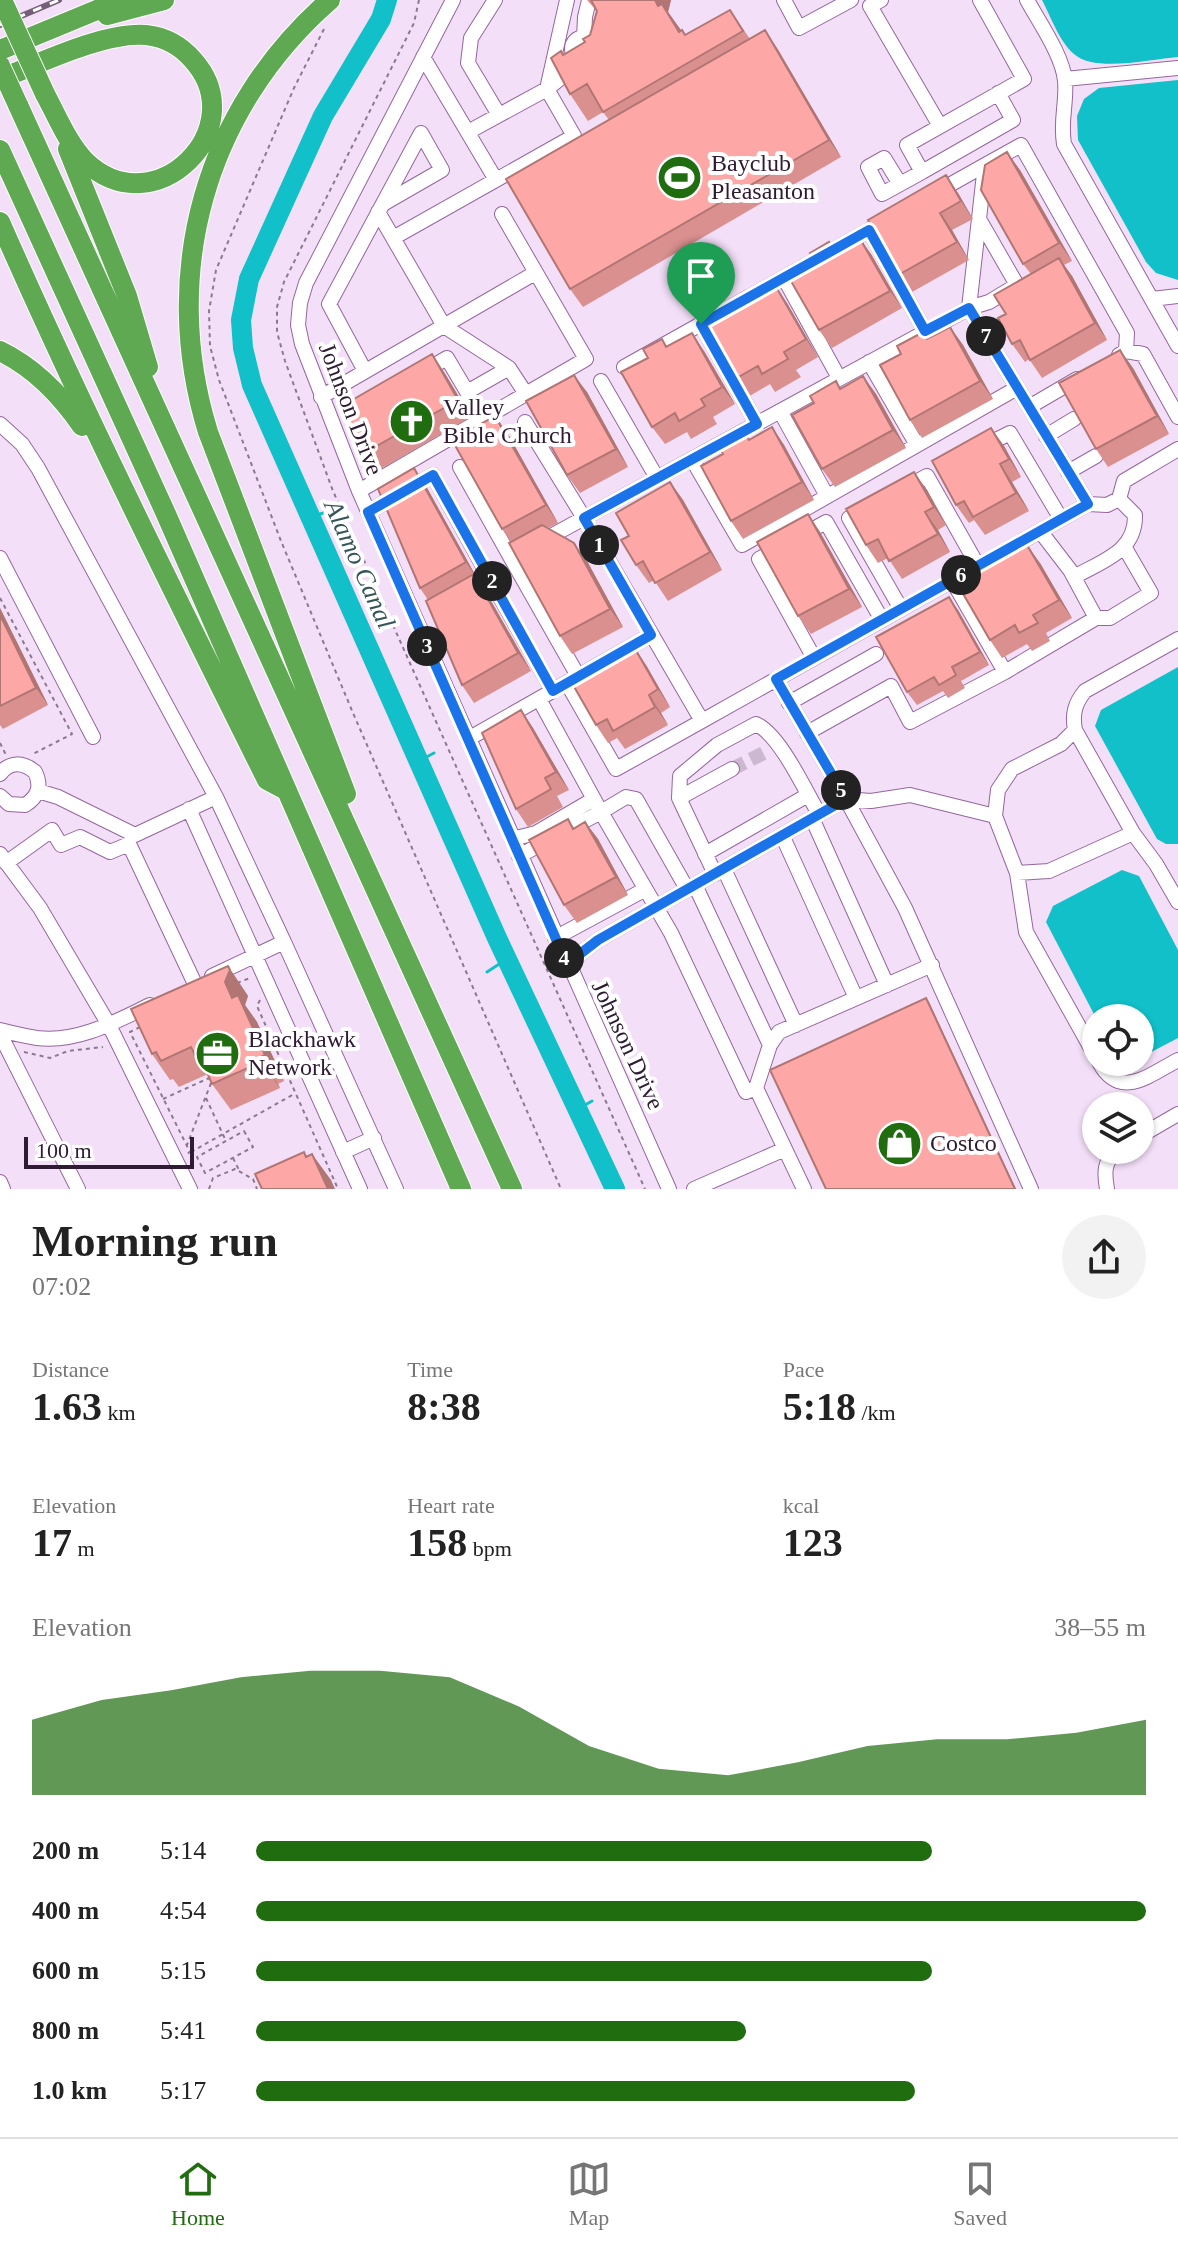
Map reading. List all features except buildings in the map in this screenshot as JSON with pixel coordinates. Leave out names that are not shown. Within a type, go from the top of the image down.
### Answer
[{"type":"highway","points":[[2,0],[45,94],[127,296],[151,376],[148,390]]},
{"type":"highway","points":[[0,50],[121,0]]},
{"type":"highway","points":[[64,24],[129,11],[164,0]]},
{"type":"highway","points":[[330,0],[291,37],[257,83],[222,143],[199,213],[188,279],[188,324],[192,370],[208,432],[359,829],[354,843]]},
{"type":"highway","points":[[0,79],[103,41],[125,35],[147,35],[168,41],[185,51],[199,66],[207,83],[211,117],[207,135],[197,153],[181,169],[161,180],[139,184],[118,181],[86,162],[75,149],[45,94]]},
{"type":"highway","points":[[0,66],[512,1189]]},
{"type":"highway","points":[[0,150],[166,514],[461,1189]]},
{"type":"highway","points":[[0,222],[62,363],[267,780],[286,790]]},
{"type":"highway","points":[[0,351],[38,375],[69,408],[141,528]]},
{"type":"street","name":"Johnson Drive","points":[[453,0],[303,293],[298,325],[321,397],[339,421],[368,512],[422,618],[468,739],[669,1189]]},
{"type":"street","points":[[495,0],[471,38],[468,63],[499,115]]},
{"type":"street","points":[[393,238],[574,136],[547,89],[567,0]]},
{"type":"street","points":[[784,0],[799,28],[851,0]]},
{"type":"street","points":[[881,0],[870,6],[940,126]]},
{"type":"street","points":[[922,172],[907,145],[1024,79],[980,0]]},
{"type":"street","points":[[1027,0],[1060,62],[1065,79],[1060,124],[1064,144],[1178,346]]},
{"type":"street","points":[[468,132],[547,89],[572,70],[593,5]]},
{"type":"street","points":[[558,42],[581,45]]},
{"type":"street","points":[[423,57],[496,180]]},
{"type":"street","points":[[1065,79],[1178,68]]},
{"type":"street","points":[[900,184],[1013,120],[998,93]]},
{"type":"street","points":[[365,371],[329,304],[380,208],[421,133],[442,170],[380,208]]},
{"type":"street","points":[[921,201],[1021,145],[1127,333],[1126,351]]},
{"type":"street","points":[[985,165],[969,308],[1088,504]]},
{"type":"street","points":[[380,208],[393,238],[444,326],[509,368],[526,394]]},
{"type":"street","points":[[359,491],[586,359],[502,214]]},
{"type":"street","points":[[624,367],[895,216]]},
{"type":"street","points":[[511,558],[925,331],[969,308],[989,302],[1017,285],[979,219]]},
{"type":"street","points":[[869,230],[925,331]]},
{"type":"street","points":[[321,397],[535,273]]},
{"type":"street","points":[[784,278],[839,378]]},
{"type":"street","points":[[1152,299],[1178,296]]},
{"type":"street","points":[[701,324],[757,424]]},
{"type":"street","points":[[968,455],[1010,433],[1032,412],[1126,351],[1143,354],[1178,417]]},
{"type":"street","points":[[409,380],[447,358],[483,419]]},
{"type":"street","points":[[869,362],[917,445]]},
{"type":"street","points":[[467,392],[509,368]]},
{"type":"street","points":[[601,381],[657,478]]},
{"type":"street","points":[[692,459],[742,545],[1017,388]]},
{"type":"street","points":[[780,411],[827,496]]},
{"type":"street","points":[[1046,436],[1074,419]]},
{"type":"street","points":[[525,422],[702,721]]},
{"type":"street","points":[[0,424],[22,444],[38,468],[216,797],[396,1189]]},
{"type":"street","points":[[1010,433],[1061,519]]},
{"type":"street","points":[[368,512],[433,475],[490,579],[566,683],[616,769],[1088,504],[1107,505],[1119,499],[1124,481],[1178,449]]},
{"type":"street","points":[[1068,472],[1096,456]]},
{"type":"street","points":[[460,467],[511,558],[566,683]]},
{"type":"street","points":[[901,609],[849,518],[927,476],[978,566]]},
{"type":"street","points":[[1074,577],[1125,548],[1136,530],[1135,515],[1119,499]]},
{"type":"street","points":[[814,658],[759,559],[826,522],[882,620]]},
{"type":"street","points":[[1040,531],[1074,577],[1096,618]]},
{"type":"street","points":[[807,733],[891,686],[910,722],[1005,672],[1096,618],[1110,618],[1151,593],[1125,548]]},
{"type":"street","points":[[0,558],[93,737]]},
{"type":"street","points":[[453,600],[490,579]]},
{"type":"street","points":[[952,580],[1005,672]]},
{"type":"street","points":[[468,739],[651,635]]},
{"type":"street","points":[[1178,639],[1085,691],[1076,701],[1074,721],[1075,730],[1133,833],[1172,876],[1178,902]]},
{"type":"street","points":[[789,703],[876,654]]},
{"type":"street","points":[[776,679],[905,908],[1031,1189]]},
{"type":"street","points":[[539,699],[671,933],[746,1092],[756,1088]]},
{"type":"street","points":[[796,1025],[719,871],[705,854],[679,798],[680,776],[717,745],[756,724],[761,725],[808,795],[887,985]]},
{"type":"street","points":[[1075,730],[1061,744],[1012,769],[998,790],[995,816],[1017,873],[1026,932],[1082,1033]]},
{"type":"street","points":[[0,774],[12,764],[29,767],[39,779],[38,791],[32,801],[25,805],[9,804],[1,798]]},
{"type":"street","points":[[679,798],[732,769]]},
{"type":"street","points":[[38,791],[58,797],[132,840],[190,986],[284,942]]},
{"type":"street","points":[[705,854],[808,795]]},
{"type":"street","points":[[567,964],[598,940],[846,799],[871,801],[910,795],[995,816]]},
{"type":"street","points":[[193,1183],[109,1025],[40,908],[3,858],[52,830],[61,845],[80,837],[110,852],[216,797]]},
{"type":"street","points":[[512,839],[536,833],[597,806],[626,797],[636,799],[691,887],[770,1045]]},
{"type":"street","points":[[519,856],[597,806]]},
{"type":"street","points":[[189,809],[360,1189]]},
{"type":"street","points":[[1017,873],[1049,871],[1133,833]]},
{"type":"street","points":[[782,835],[856,998]]},
{"type":"street","points":[[555,938],[644,890]]},
{"type":"street","points":[[804,1189],[756,1088],[770,1045],[779,1032],[932,965]]},
{"type":"street","points":[[0,1032],[40,1038],[76,1036],[109,1025],[163,999]]},
{"type":"street","points":[[0,1032],[78,1189]]},
{"type":"street","points":[[1154,1073],[1178,1060]]},
{"type":"street","points":[[1107,1076],[1122,1083],[1136,1082],[1147,1076]]},
{"type":"street","points":[[1154,1128],[1178,1114]]},
{"type":"street","points":[[343,1152],[374,1138]]},
{"type":"street","points":[[694,1189],[785,1149]]},
{"type":"street","points":[[1106,1164],[1104,1172],[1107,1189]]},
{"type":"street","points":[[0,1182],[3,1189]]},
{"type":"path","points":[[414,23],[419,0]]},
{"type":"path","points":[[326,25],[294,88],[216,270],[209,311],[210,346],[224,394],[286,554],[561,1189]]},
{"type":"path","points":[[0,598],[72,734],[30,756]]},
{"type":"path","points":[[0,743],[7,756]]},
{"type":"path","points":[[226,988],[254,976]]},
{"type":"path","points":[[262,996],[257,1006],[338,1189]]},
{"type":"path","points":[[143,1026],[130,1032],[190,1152]]},
{"type":"path","points":[[163,1099],[209,1078],[211,1083],[187,1146]]},
{"type":"path","points":[[185,1156],[296,1093]]},
{"type":"path","points":[[206,1097],[226,1141]]},
{"type":"path","points":[[193,1183],[205,1173],[253,1147],[244,1131],[197,1157],[205,1173]]},
{"type":"path","points":[[233,1158],[239,1171]]},
{"type":"path","points":[[319,1170],[328,1165]]},
{"type":"path","points":[[209,1189],[213,1178],[235,1169],[253,1179],[257,1189]]},
{"type":"water","points":[[1042,0],[1178,0],[1178,57],[1109,64],[1083,60],[1064,42]]},
{"type":"water","points":[[1178,80],[1178,280],[1156,273],[1146,262],[1078,140],[1077,116],[1084,99],[1099,88]]},
{"type":"water","points":[[1178,667],[1178,844],[1166,844],[1157,839],[1095,726],[1101,710]]},
{"type":"water","points":[[1122,870],[1139,876],[1178,950],[1178,1038],[1154,1051],[1154,1004],[1089,1004],[1046,922],[1053,906]]},
{"type":"waterway","name":"Alamo Canal","points":[[387,0],[381,19],[323,116],[249,279],[241,320],[243,348],[252,385],[497,938],[615,1189]]},
{"type":"waterway","points":[[310,517],[327,512]]},
{"type":"waterway","points":[[419,761],[434,753]]},
{"type":"waterway","points":[[487,972],[507,959]]},
{"type":"waterway","points":[[578,1109],[592,1101]]},
{"type":"tunnel","points":[[732,769],[768,751]]},
{"type":"railway","points":[[0,25],[59,0]]},
{"type":"place","name":"Bayclub Pleasanton","points":[[680,177]]},
{"type":"place","name":"Valley Bible Church","points":[[412,421]]},
{"type":"place","name":"Blackhawk Network","points":[[217,1053]]},
{"type":"place","name":"Costco","points":[[899,1143]]},
{"type":"route","points":[[869,230],[925,331],[969,308],[1088,504],[776,679],[846,799],[598,940],[567,964],[368,512],[433,475],[553,691],[651,635],[584,518],[757,424],[701,324],[869,230]]}]
